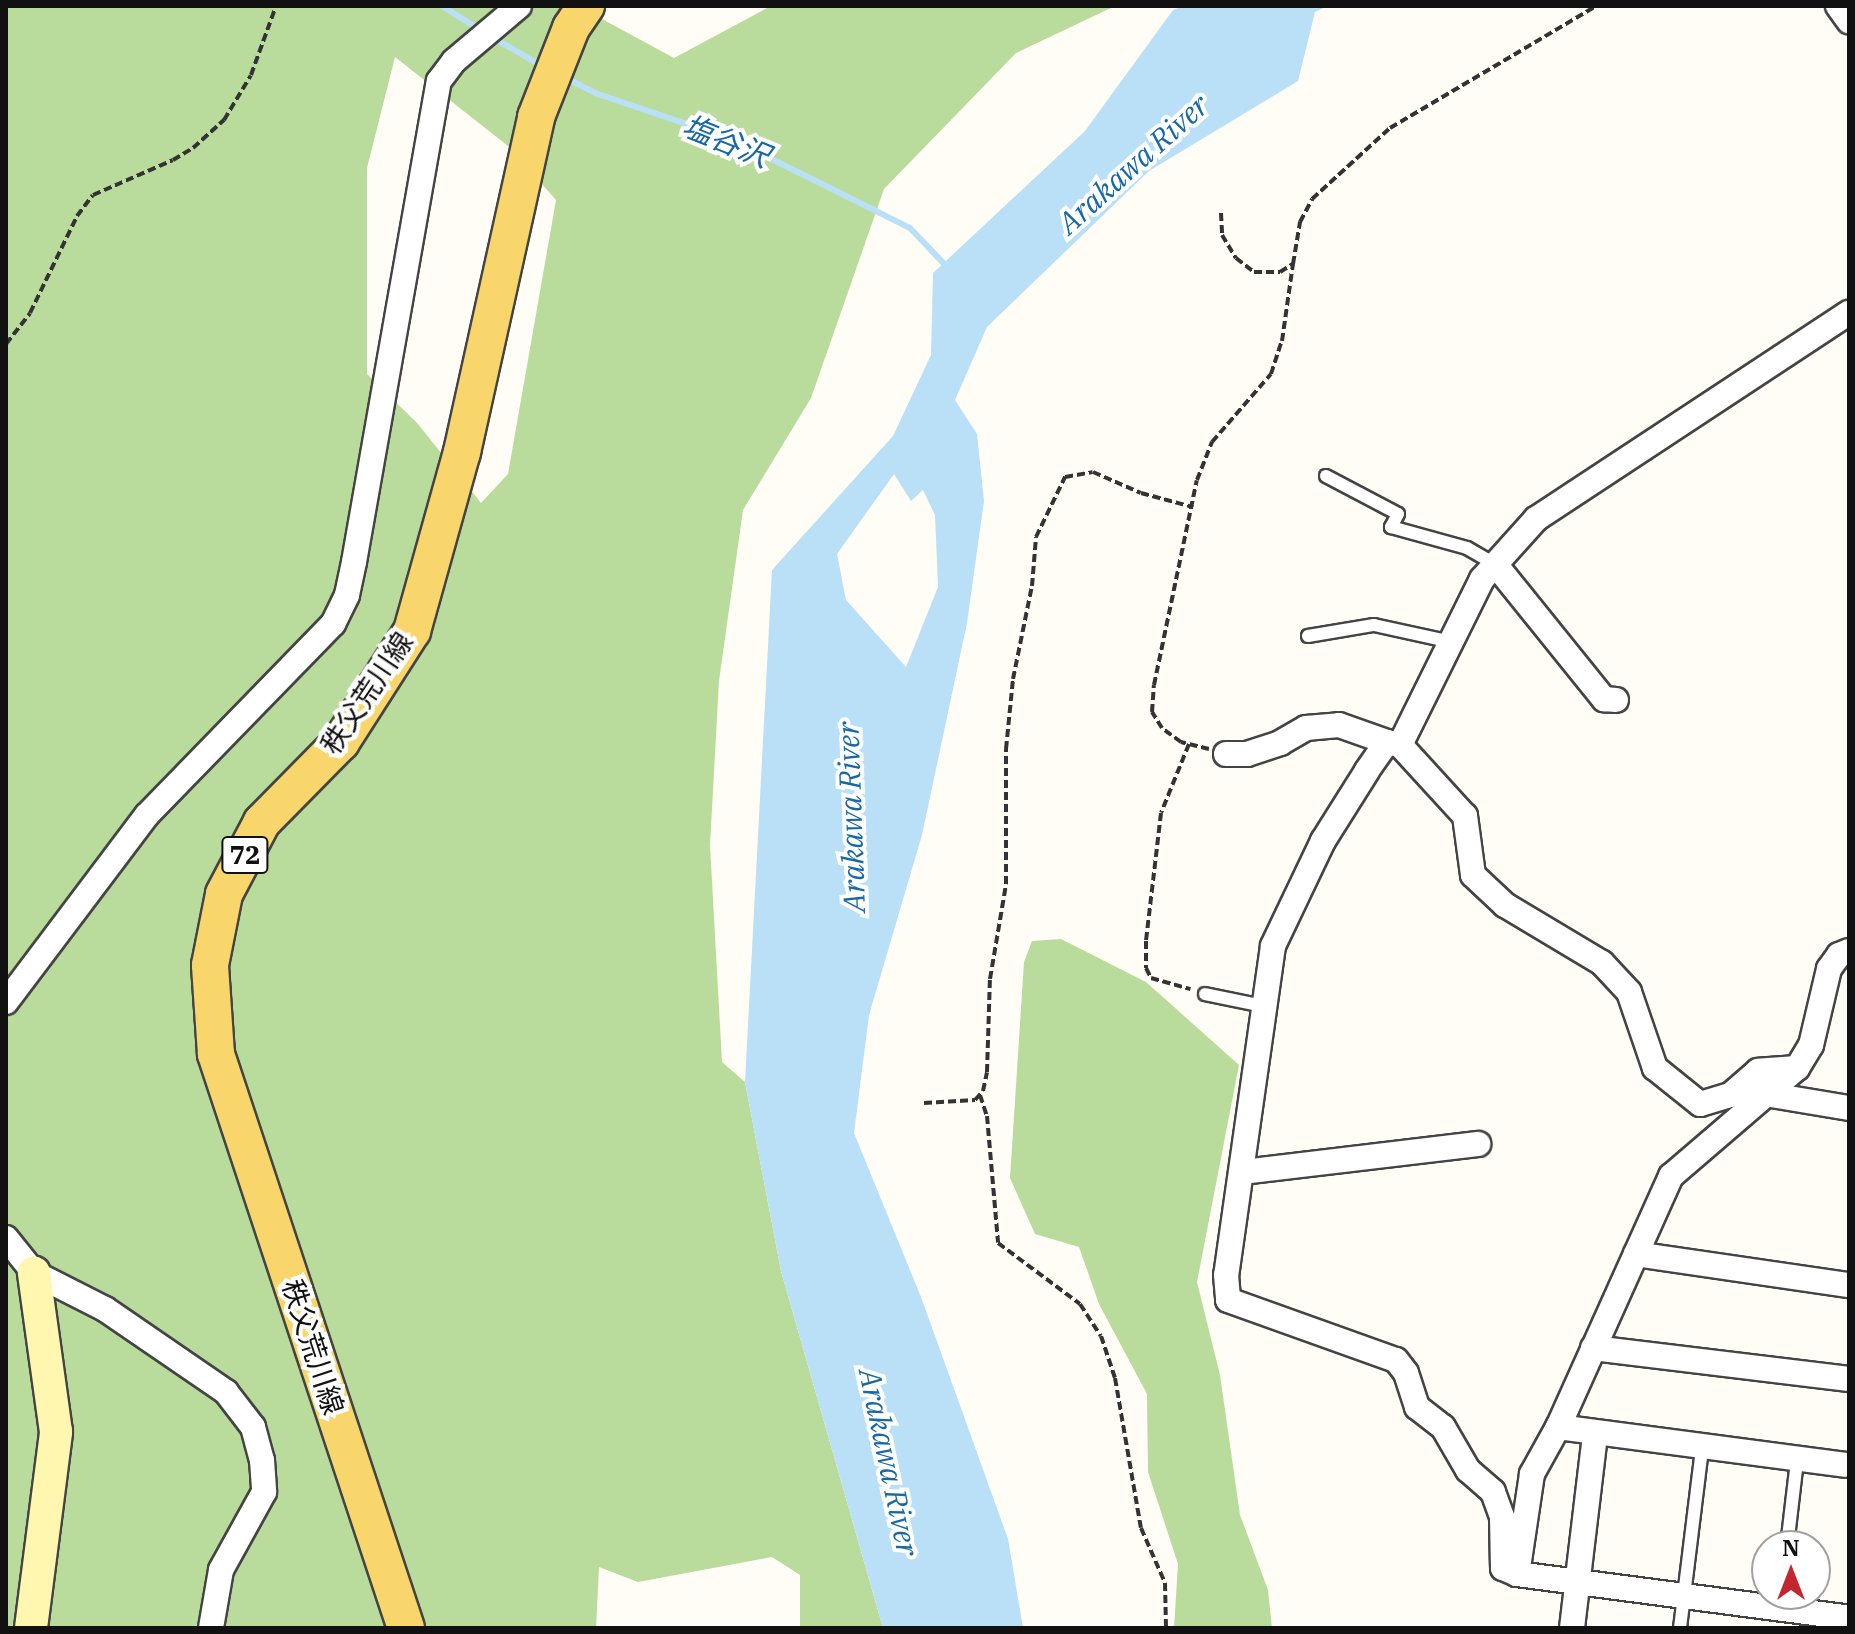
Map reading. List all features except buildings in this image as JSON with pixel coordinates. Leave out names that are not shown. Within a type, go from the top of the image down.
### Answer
[{"type":"main road","name":"秩父荒川線","points":[[406,1628],[216,1054],[210,965],[224,894],[262,822],[341,742],[412,631],[462,452],[536,117],[579,17]]},
{"type":"street","points":[[6,1002],[147,815],[333,624],[347,595],[354,562],[439,81],[454,61],[519,6]]},
{"type":"street","points":[[1838,6],[1849,21]]},
{"type":"street","points":[[1751,1601],[1684,1598],[1517,1574],[1503,1568],[1502,1517],[1493,1492],[1468,1470],[1443,1427],[1417,1407],[1406,1373],[1396,1360],[1228,1300],[1226,1275],[1273,946],[1323,841],[1394,744],[1482,579],[1536,519],[1849,313]]},
{"type":"street","points":[[1495,564],[1604,699],[1616,700]]},
{"type":"street","points":[[1226,754],[1247,754],[1280,743],[1306,728],[1339,725],[1394,744],[1465,816],[1473,875],[1505,905],[1602,963],[1629,992],[1655,1068],[1700,1104],[1730,1095],[1758,1071],[1797,1068]]},
{"type":"street","points":[[1517,1574],[1532,1474],[1558,1427],[1671,1176],[1797,1068],[1811,1045],[1829,969],[1839,955],[1849,951]]},
{"type":"street","points":[[1765,1094],[1849,1108]]},
{"type":"street","points":[[1243,1172],[1478,1144]]},
{"type":"street","points":[[6,1238],[34,1273],[105,1309],[183,1359],[226,1392],[253,1427],[262,1460],[264,1492],[221,1570],[211,1628]]},
{"type":"street","points":[[1636,1254],[1849,1285]]},
{"type":"street","points":[[31,1628],[41,1524],[56,1432],[34,1273]]},
{"type":"street","points":[[1593,1348],[1849,1379]]},
{"type":"street","points":[[1558,1427],[1848,1466]]},
{"type":"street","points":[[1572,1628],[1595,1434]]},
{"type":"street","points":[[1814,1610],[1849,1618]]},
{"type":"lane","points":[[1326,476],[1398,514],[1391,527],[1467,548],[1495,564]]},
{"type":"lane","points":[[1308,636],[1374,625],[1451,642]]},
{"type":"lane","points":[[1205,994],[1263,1006]]},
{"type":"lane","points":[[1680,1628],[1702,1448]]},
{"type":"lane","points":[[1789,1530],[1797,1461]]},
{"type":"path","points":[[6,344],[30,313],[77,216],[93,195],[173,160],[193,148],[224,120],[251,75],[276,6]]},
{"type":"path","points":[[1226,754],[1189,744],[1162,728],[1152,712],[1154,685],[1197,480],[1212,442],[1271,374],[1282,341],[1300,222],[1312,199],[1390,128],[1466,86],[1596,6]]},
{"type":"path","points":[[1221,213],[1222,235],[1236,258],[1254,272],[1280,272],[1293,264]]},
{"type":"path","points":[[924,1103],[975,1100],[980,1095],[987,1072],[990,979],[1006,884],[1006,749],[1013,679],[1032,586],[1036,537],[1065,477],[1093,472],[1141,493],[1193,507]]},
{"type":"path","points":[[1189,744],[1161,813],[1146,941],[1146,968],[1151,978],[1205,994]]},
{"type":"path","points":[[980,1095],[987,1116],[998,1243],[1080,1304],[1101,1336],[1115,1378],[1141,1528],[1165,1583],[1166,1628]]},
{"type":"green space","points":[[6,6],[578,6],[674,58],[771,6],[1115,6],[1016,53],[884,189],[811,398],[743,510],[719,681],[710,845],[722,1062],[745,1082],[781,1271],[883,1628],[800,1628],[800,1575],[772,1557],[638,1582],[599,1567],[596,1628],[6,1628]],"holes":[[[395,57],[508,146],[556,200],[508,474],[481,503],[418,424],[367,374],[367,168]]]},
{"type":"green space","points":[[1061,939],[1146,982],[1239,1065],[1197,1282],[1220,1375],[1240,1515],[1268,1590],[1272,1628],[1174,1628],[1178,1564],[1148,1472],[1147,1394],[1099,1304],[1079,1247],[1035,1234],[1010,1178],[1024,962],[1032,941]]},
{"type":"water","name":"Arakawa River","points":[[1183,6],[1328,6],[1315,12],[1298,81],[1149,171],[987,327],[955,400],[977,434],[984,501],[967,623],[922,835],[869,1015],[854,1133],[921,1297],[1008,1539],[1023,1628],[883,1628],[781,1271],[745,1082],[772,570],[893,436],[931,355],[933,273],[1085,131],[1173,10]],"holes":[[[894,474],[911,501],[923,490],[935,515],[938,587],[906,667],[846,600],[837,554]]]},
{"type":"waterway","name":"塩谷沢","points":[[442,6],[479,29]]},
{"type":"waterway","name":"塩谷沢","points":[[492,37],[545,68]]},
{"type":"waterway","name":"塩谷沢","points":[[566,78],[598,94],[731,139],[814,180],[910,228],[949,269]]}]
